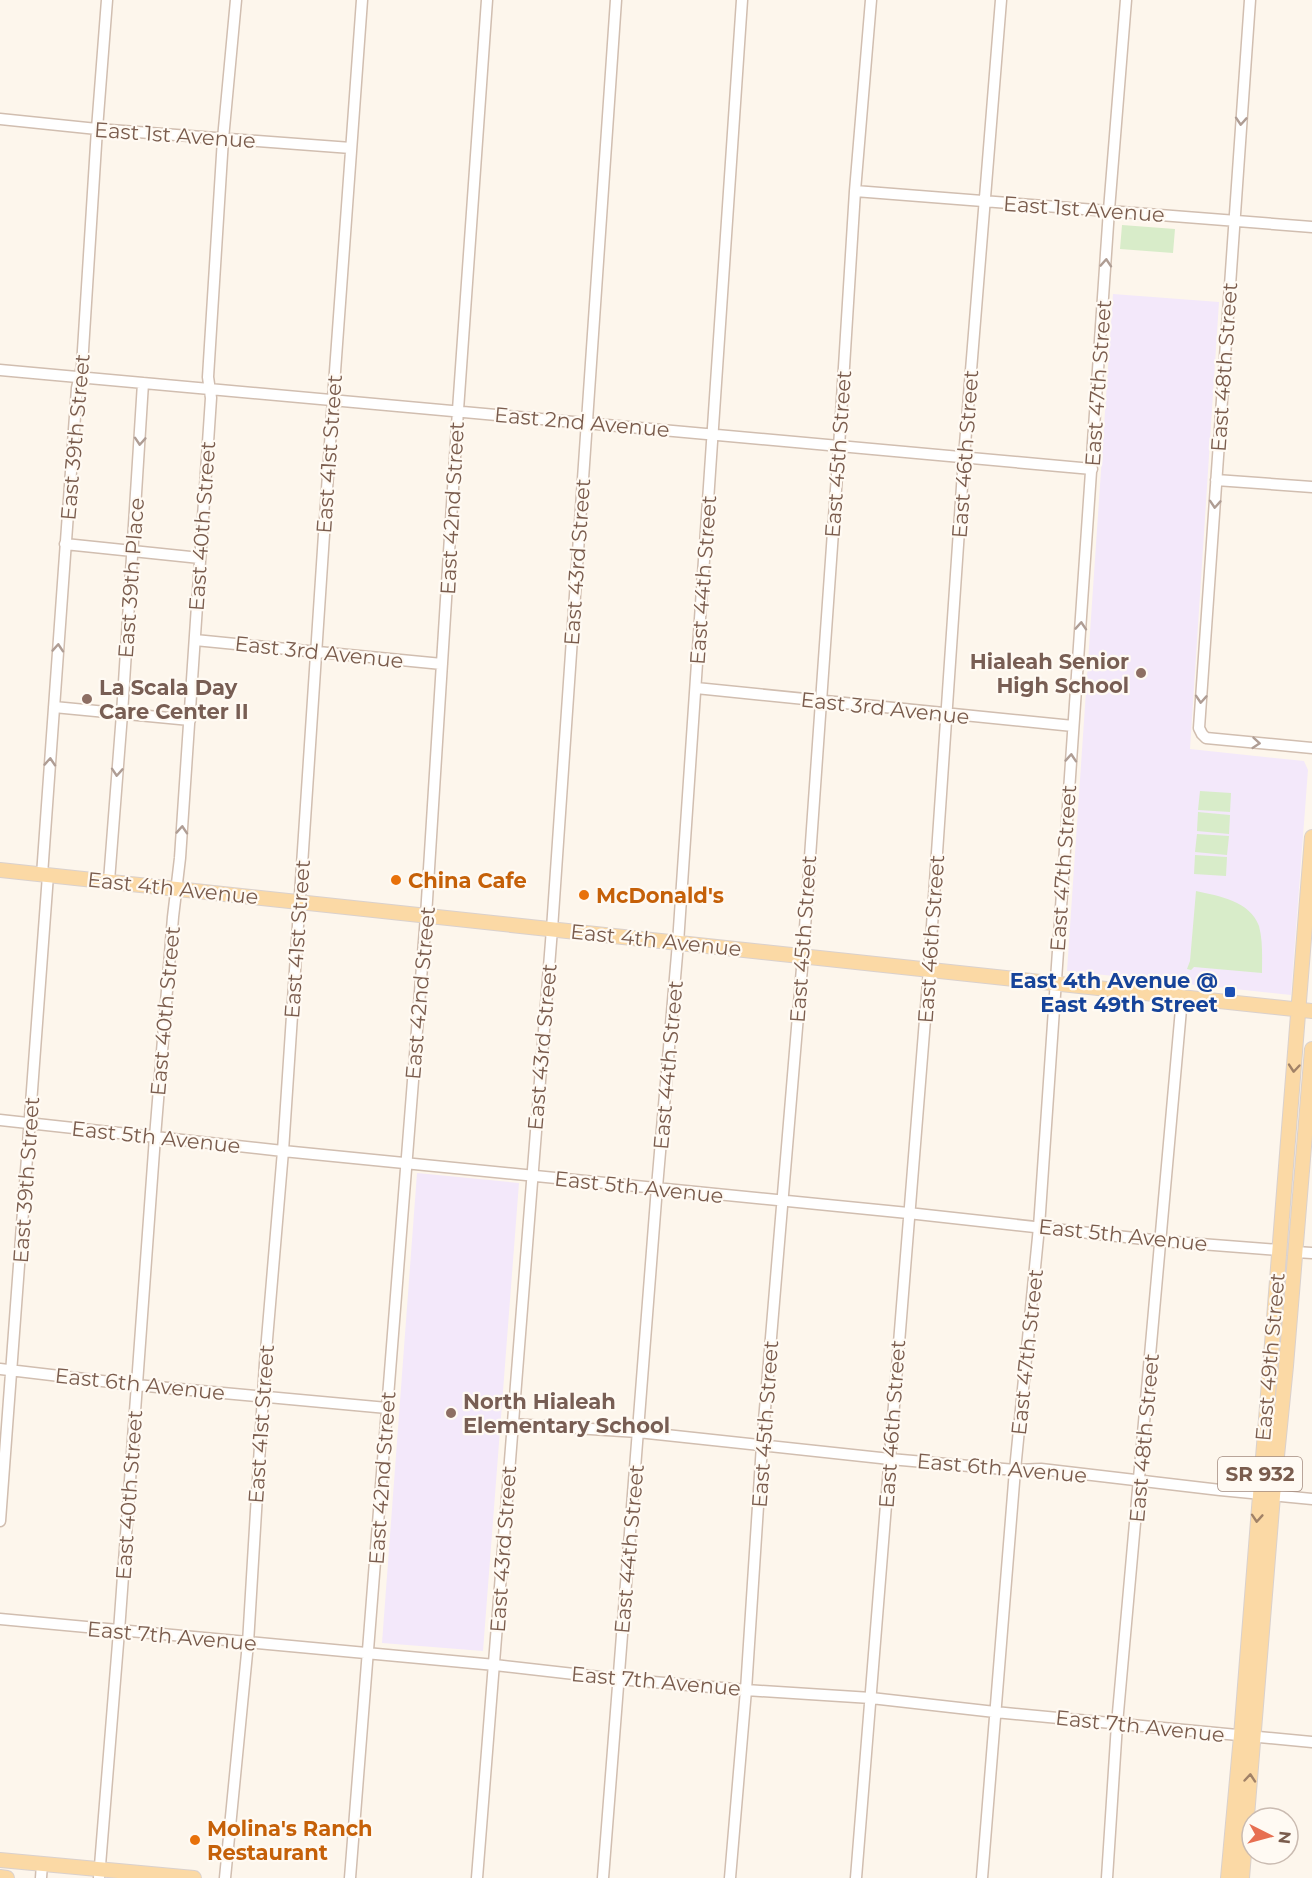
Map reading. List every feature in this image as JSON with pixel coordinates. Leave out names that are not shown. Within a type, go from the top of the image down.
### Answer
[{"type":"main road","name":"East 49th Street","points":[[1242,1878],[1247,1736],[1266,1495],[1279,1250],[1284,1183],[1305,1010],[1312,837]]},
{"type":"main road","name":"East 4th Avenue","points":[[0,870],[1305,1010]]},
{"type":"main road","name":"East 49th Street","points":[[1266,1495],[1288,1330],[1312,1049]]},
{"type":"main road","points":[[1284,1183],[1289,1191],[1290,1200],[1288,1240],[1295,1252]]},
{"type":"main road","points":[[1279,1250],[1288,1263],[1284,1320],[1288,1330]]},
{"type":"main road","name":"East 49th Street","points":[[1227,1878],[1247,1736]]},
{"type":"main road","points":[[0,1860],[41,1871],[194,1878]]},
{"type":"main road","points":[[0,1877],[7,1878]]},
{"type":"street","name":"East 39th Street","points":[[0,1521],[6,1369],[30,1123],[45,875],[44,838],[77,388],[82,366],[107,0]]},
{"type":"street","name":"East 40th Street","points":[[100,1874],[155,1137],[190,720],[211,398],[209,389],[223,139],[236,0]]},
{"type":"street","name":"East 41st Street","points":[[225,1878],[248,1643],[262,1397],[283,1151],[362,0]]},
{"type":"street","name":"East 42nd Street","points":[[350,1878],[426,916],[458,411],[488,0]]},
{"type":"street","name":"East 43rd Street","points":[[477,1878],[552,929],[616,0]]},
{"type":"street","name":"East 44th Street","points":[[603,1878],[678,943],[742,0]]},
{"type":"street","name":"East 45th Street","points":[[730,1878],[746,1690],[762,1445],[803,956],[855,191],[871,0]]},
{"type":"street","name":"East 46th Street","points":[[855,1878],[929,970],[964,457],[1001,0]]},
{"type":"street","name":"East 47th Street","points":[[982,1878],[1015,1470],[1039,1227],[1109,210],[1126,0]]},
{"type":"street","name":"East 48th Street","points":[[1250,0],[1199,728],[1206,738],[1312,748]]},
{"type":"street","name":"East 1st Avenue","points":[[0,119],[97,129],[351,148]]},
{"type":"street","name":"East 1st Avenue","points":[[855,191],[1312,227]]},
{"type":"street","name":"East 2nd Avenue","points":[[0,370],[1092,468]]},
{"type":"street","name":"East 39th Place","points":[[109,881],[144,383]]},
{"type":"street","points":[[1216,480],[1312,487]]},
{"type":"street","points":[[65,544],[201,558]]},
{"type":"street","name":"East 3rd Avenue","points":[[195,640],[442,664]]},
{"type":"street","name":"East 3rd Avenue","points":[[696,688],[1073,726]]},
{"type":"street","points":[[54,707],[190,720]]},
{"type":"street","name":"East 48th Street","points":[[1107,1878],[1117,1724],[1182,998]]},
{"type":"street","name":"East 5th Avenue","points":[[0,1120],[1162,1241],[1279,1250]]},
{"type":"street","points":[[1295,1252],[1312,1253]]},
{"type":"street","name":"East 6th Avenue","points":[[6,1369],[387,1408]]},
{"type":"street","name":"East 6th Avenue","points":[[512,1424],[638,1432],[1015,1470],[1041,1469],[1140,1482],[1312,1499]]},
{"type":"street","name":"East 7th Avenue","points":[[0,1620],[495,1665],[618,1679],[871,1698],[1312,1742]]},
{"type":"shaded area","name":"Hialeah Senior High School","points":[[1113,294],[1219,302],[1190,749],[1304,761],[1308,770],[1291,995],[1067,971]]},
{"type":"shaded area","name":"North Hialeah Elementary School","points":[[417,1173],[519,1183],[483,1651],[382,1643]]},
{"type":"green space","points":[[1122,225],[1175,229],[1173,253],[1120,249]]},
{"type":"green space","points":[[1200,791],[1231,793],[1230,812],[1198,810]]},
{"type":"green space","points":[[1198,812],[1230,815],[1229,834],[1197,831]]},
{"type":"green space","points":[[1197,834],[1229,836],[1227,855],[1195,852]]},
{"type":"green space","points":[[1195,855],[1227,857],[1226,876],[1194,874]]},
{"type":"green space","points":[[1196,891],[1233,901],[1249,911],[1255,918],[1261,938],[1262,973],[1194,967],[1191,970],[1187,969],[1190,961]]},
{"type":"place","name":"Hialeah Senior High School","points":[[1141,673]]},
{"type":"place","name":"La Scala Day Care Center II","points":[[87,699]]},
{"type":"place","name":"China Cafe","points":[[396,880]]},
{"type":"place","name":"McDonald's","points":[[584,895]]},
{"type":"place","name":"East 4th Avenue @ East 49th Street","points":[[1230,992]]},
{"type":"place","name":"North Hialeah Elementary School","points":[[451,1413]]},
{"type":"place","name":"Molina's Ranch Restaurant","points":[[195,1840]]}]
